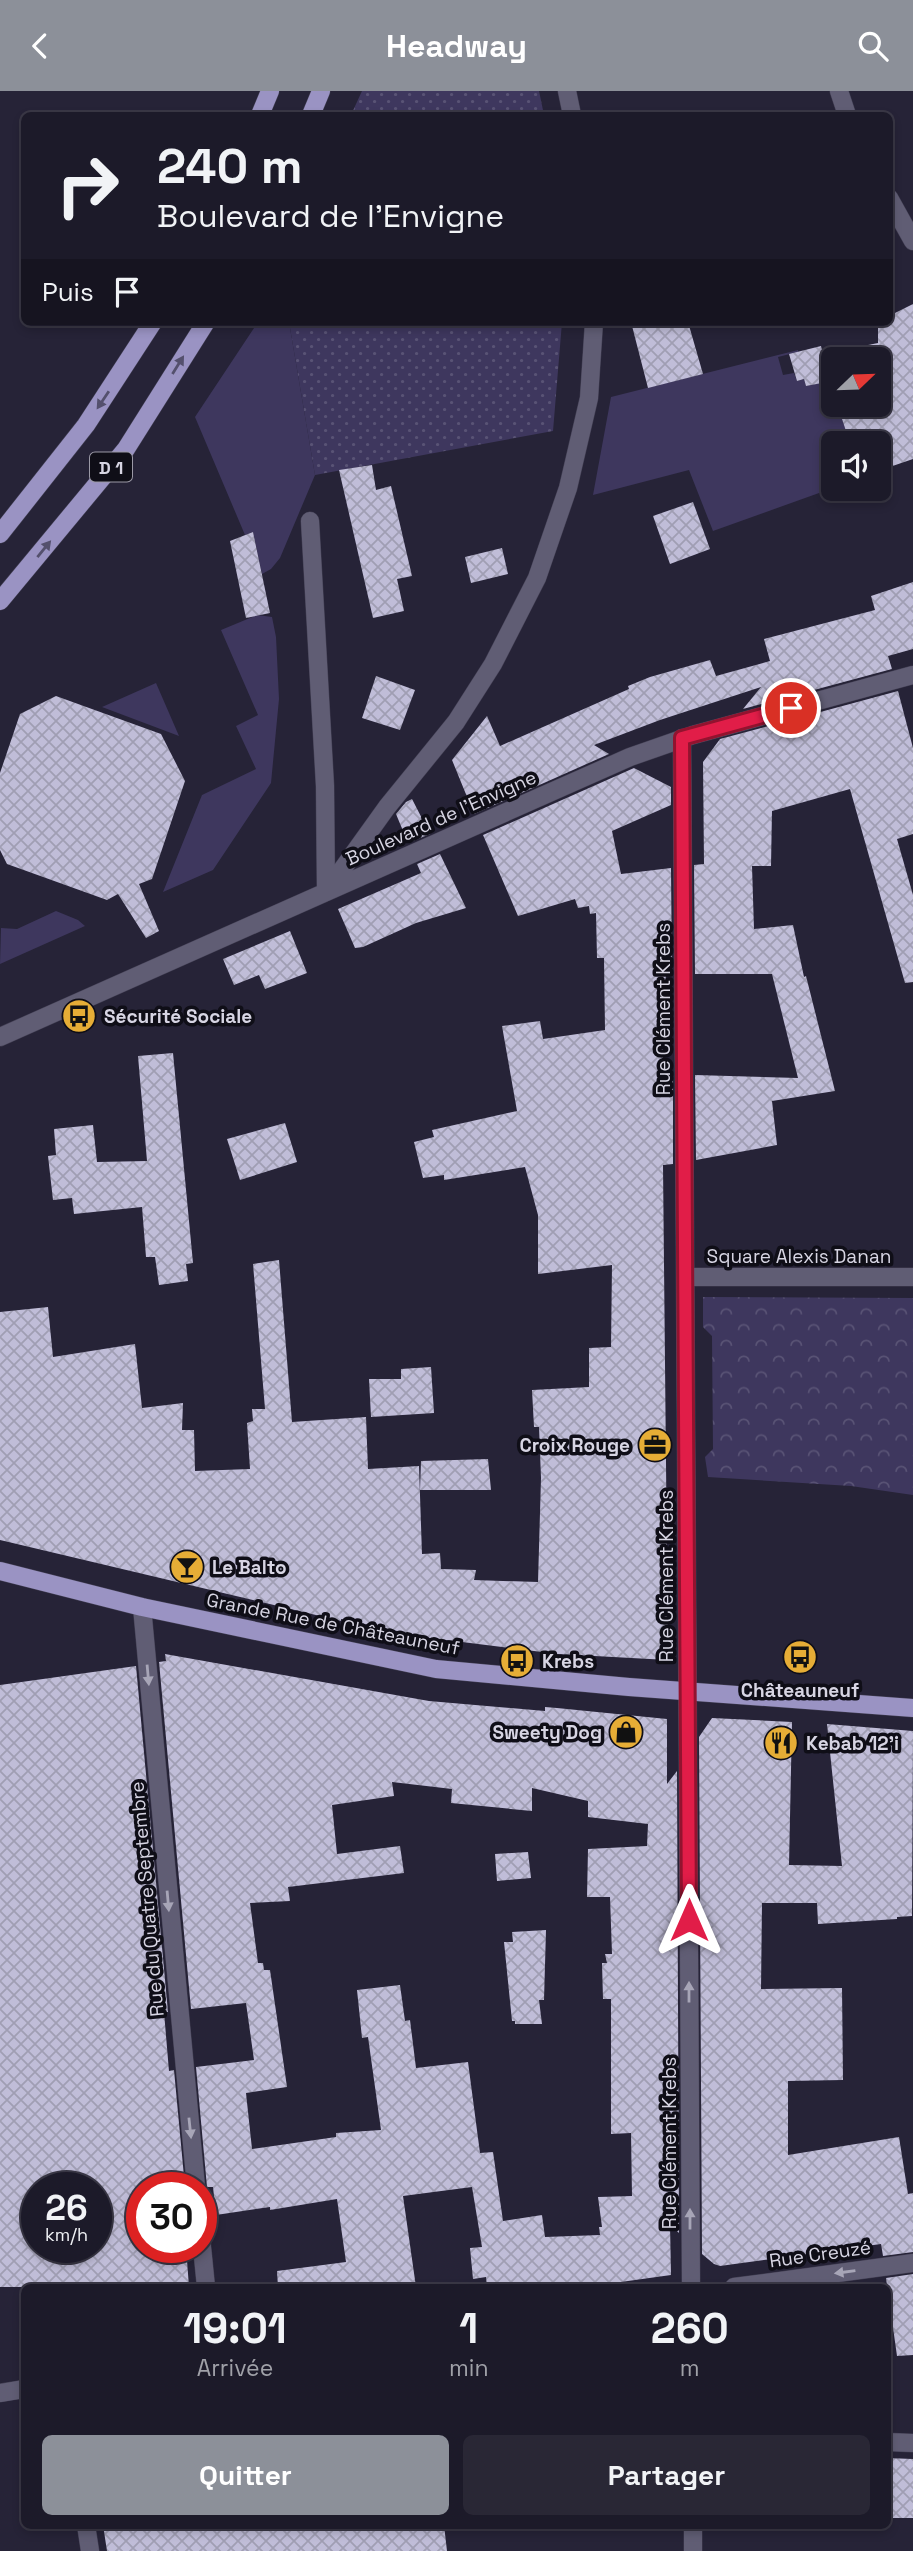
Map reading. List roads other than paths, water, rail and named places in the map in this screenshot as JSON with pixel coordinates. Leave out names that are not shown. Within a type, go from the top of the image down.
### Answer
[{"type":"main road","points":[[261,112],[270,91]]},
{"type":"main road","points":[[312,112],[321,91]]},
{"type":"main road","name":"D 1","points":[[0,534],[86,425],[150,326]]},
{"type":"main road","name":"D 1","points":[[0,601],[125,449],[203,326]]},
{"type":"main road","name":"Grande Rue de Châteauneuf","points":[[0,1571],[142,1607],[436,1669],[687,1692],[913,1708]]},
{"type":"street","points":[[567,91],[571,112]]},
{"type":"street","points":[[839,91],[846,112]]},
{"type":"street","points":[[893,205],[913,241]]},
{"type":"street","points":[[326,892],[387,807],[457,722],[493,664],[537,578],[568,488],[589,398],[594,326]]},
{"type":"street","points":[[310,521],[325,786],[326,892]]},
{"type":"street","name":"Boulevard de l'Envigne","points":[[0,1037],[629,757],[682,738],[913,675]]},
{"type":"street","name":"Rue Clément Krebs","points":[[682,738],[691,2284]]},
{"type":"street","name":"Square Alexis Danan","points":[[686,1277],[913,1277]]},
{"type":"street","name":"Rue du Quatre Septembre","points":[[142,1607],[195,2172]]},
{"type":"street","points":[[204,2263],[206,2284]]},
{"type":"street","name":"Rue Creuzé","points":[[756,2284],[913,2263]]},
{"type":"street","points":[[0,2393],[21,2390]]},
{"type":"street","points":[[891,2442],[913,2443]]},
{"type":"street","points":[[87,2529],[90,2551]]},
{"type":"street","points":[[693,2529],[693,2551]]},
{"type":"place","name":"Sécurité Sociale","points":[[79,1016]]},
{"type":"place","name":"Croix Rouge","points":[[655,1445]]},
{"type":"place","name":"Le Balto","points":[[187,1567]]},
{"type":"place","name":"Châteauneuf","points":[[800,1657]]},
{"type":"place","name":"Krebs","points":[[517,1661]]},
{"type":"place","name":"Sweety Dog","points":[[626,1732]]},
{"type":"place","name":"Kebab 12'i","points":[[781,1743]]}]
